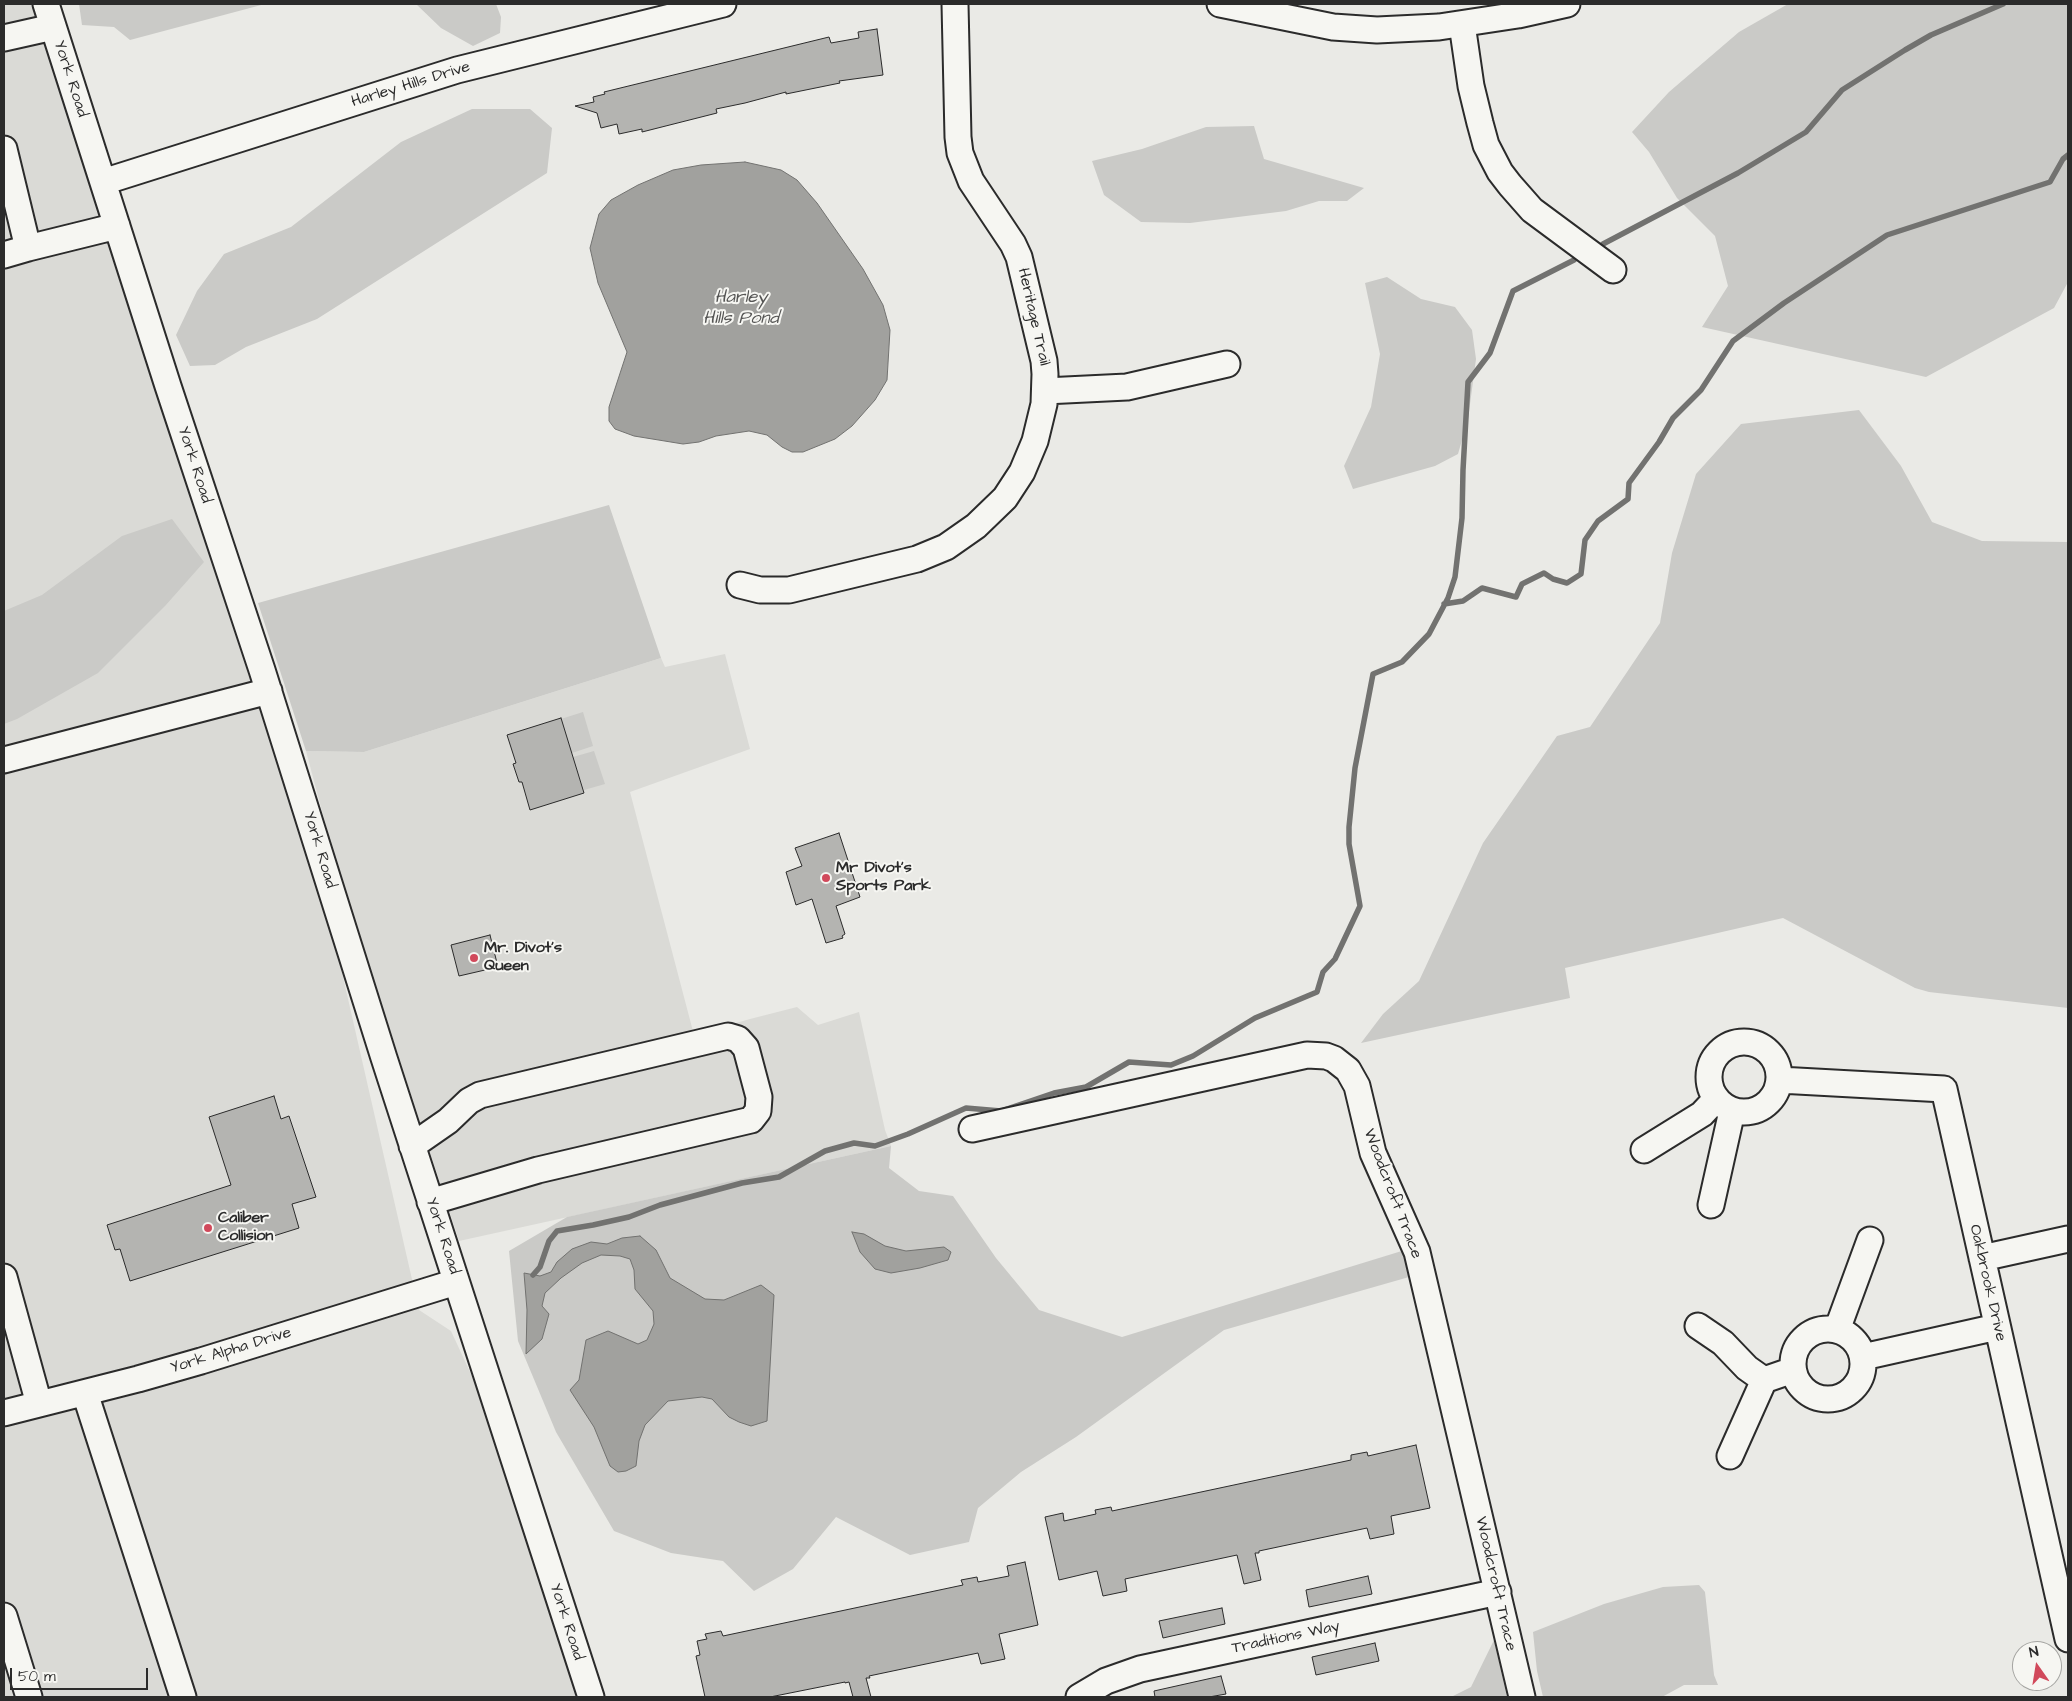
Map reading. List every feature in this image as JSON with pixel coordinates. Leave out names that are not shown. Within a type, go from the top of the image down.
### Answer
[{"type":"street","name":"Harley Hills Drive","points":[[103,182],[456,70],[724,4]]},
{"type":"street","name":"Heritage Trail","points":[[740,585],[760,590],[789,590],[917,559],[946,547],[963,536],[1005,498],[1022,472],[1035,441],[1045,391],[1046,374],[1043,355],[1019,257],[1013,244],[971,181],[960,153],[955,4]]},
{"type":"street","points":[[1220,4],[1352,29],[1401,30],[1462,24],[1518,15],[1567,4]]},
{"type":"street","name":"York Road","points":[[49,15],[269,691],[412,1146],[591,1697]]},
{"type":"street","points":[[4,38],[49,15]]},
{"type":"street","points":[[1462,24],[1471,86],[1480,123],[1486,145],[1500,172],[1532,210],[1613,270]]},
{"type":"street","points":[[4,149],[28,248]]},
{"type":"street","points":[[4,255],[117,226]]},
{"type":"street","points":[[1045,391],[1127,387],[1227,364]]},
{"type":"street","points":[[4,760],[269,691]]},
{"type":"street","points":[[412,1146],[448,1121],[469,1101],[480,1095],[728,1036],[738,1039],[746,1048],[759,1097],[758,1110],[751,1120],[538,1170],[430,1202]]},
{"type":"street","points":[[1745,1041],[1766,1049],[1774,1058],[1780,1080],[1771,1100],[1763,1107],[1743,1113],[1724,1105],[1710,1089],[1708,1078],[1710,1066],[1715,1056],[1723,1048],[1745,1041]]},
{"type":"street","name":"Woodcroft Trace","points":[[972,1129],[1307,1055],[1326,1056],[1342,1064],[1353,1077],[1357,1086],[1373,1153],[1417,1252],[1522,1697]]},
{"type":"street","name":"Oakbrook Drive","points":[[1780,1080],[1944,1089],[1997,1327],[2060,1562],[2068,1639]]},
{"type":"street","points":[[1644,1150],[1702,1114],[1724,1105]]},
{"type":"street","points":[[1712,1204],[1724,1105]]},
{"type":"street","points":[[1982,1258],[2068,1239]]},
{"type":"street","points":[[1837,1330],[1870,1240]]},
{"type":"street","points":[[4,1277],[39,1404]]},
{"type":"street","name":"York Alpha Drive","points":[[4,1413],[201,1361],[456,1282]]},
{"type":"street","points":[[1698,1326],[1722,1343],[1747,1368],[1764,1380]]},
{"type":"street","points":[[1863,1357],[1997,1327]]},
{"type":"street","points":[[1825,1329],[1837,1330],[1854,1340],[1863,1357],[1860,1379],[1854,1389],[1834,1399],[1823,1400],[1812,1396],[1796,1380],[1793,1370],[1793,1358],[1797,1347],[1804,1338],[1814,1332],[1825,1329]]},
{"type":"street","points":[[1730,1456],[1764,1380],[1793,1370]]},
{"type":"street","points":[[85,1393],[183,1697]]},
{"type":"street","name":"Traditions Way","points":[[1079,1697],[1106,1681],[1140,1669],[1498,1592]]},
{"type":"street","points":[[4,1616],[29,1697]]},
{"type":"shaded area","points":[[4,4],[32,4],[325,898],[419,1310],[451,1331],[483,1400],[580,1697],[4,1697]]},
{"type":"shaded area","points":[[79,4],[265,4],[130,40],[114,27],[82,25]]},
{"type":"shaded area","points":[[416,4],[496,4],[501,17],[500,33],[473,46],[441,28]]},
{"type":"shaded area","points":[[1788,4],[2068,4],[2068,282],[2054,308],[1926,377],[1702,327],[1728,286],[1715,236],[1677,198],[1649,152],[1632,132],[1669,92],[1739,32]]},
{"type":"shaded area","points":[[472,109],[530,109],[552,128],[547,173],[317,319],[246,347],[215,365],[190,366],[176,335],[197,291],[224,254],[291,227],[401,142]]},
{"type":"shaded area","points":[[1254,126],[1264,159],[1364,188],[1347,201],[1319,201],[1286,211],[1190,223],[1141,222],[1104,195],[1092,161],[1142,149],[1206,127]]},
{"type":"shaded area","points":[[1387,277],[1421,299],[1455,307],[1472,330],[1476,359],[1468,419],[1458,454],[1435,466],[1353,489],[1344,466],[1371,407],[1380,354],[1365,283]]},
{"type":"shaded area","points":[[1859,410],[1901,466],[1932,522],[1982,541],[2068,542],[2068,1008],[1929,992],[1915,988],[1783,918],[1565,968],[1570,998],[1361,1043],[1383,1014],[1419,981],[1483,843],[1557,736],[1590,727],[1660,623],[1672,553],[1696,474],[1741,424]]},
{"type":"shaded area","points":[[609,505],[661,658],[364,752],[306,751],[258,603]]},
{"type":"shaded area","points":[[172,519],[204,562],[165,606],[98,673],[17,719],[4,724],[4,611],[42,595],[122,536]]},
{"type":"shaded area","points":[[725,654],[750,749],[630,792],[694,1035],[797,1007],[818,1025],[859,1012],[885,1130],[891,1146],[459,1241],[338,871],[306,751],[364,752],[661,658],[665,667]]},
{"type":"shaded area","points":[[583,712],[593,746],[572,753],[561,719]]},
{"type":"shaded area","points":[[594,751],[605,784],[584,790],[573,757]]},
{"type":"shaded area","points":[[891,1146],[889,1168],[919,1191],[953,1196],[996,1258],[1039,1310],[1122,1337],[1405,1250],[1409,1277],[1224,1330],[1076,1437],[1021,1472],[978,1508],[969,1542],[910,1555],[836,1517],[793,1569],[754,1591],[723,1561],[671,1553],[614,1531],[556,1432],[518,1341],[509,1251],[567,1217]]},
{"type":"shaded area","points":[[1699,1585],[1705,1592],[1714,1675],[1718,1685],[1684,1685],[1662,1697],[1543,1697],[1537,1671],[1533,1632],[1604,1604],[1663,1587]]},
{"type":"shaded area","points":[[1494,1640],[1507,1697],[1451,1697],[1471,1687]]},
{"type":"water","name":"Harley Hills Pond","points":[[745,162],[781,170],[797,180],[817,203],[863,269],[883,305],[890,330],[887,380],[875,400],[852,426],[835,439],[803,452],[792,452],[767,435],[749,431],[683,444],[634,436],[615,429],[609,421],[609,407],[627,352],[598,283],[590,248],[599,214],[611,200],[638,185],[673,170],[701,165]]},
{"type":"water","points":[[852,1232],[864,1234],[885,1246],[906,1251],[944,1247],[951,1252],[948,1260],[920,1268],[891,1273],[875,1269],[860,1252]]},
{"type":"water","points":[[640,1236],[656,1250],[670,1278],[705,1299],[724,1300],[761,1285],[774,1295],[767,1421],[751,1426],[739,1422],[729,1417],[712,1399],[702,1397],[668,1401],[645,1425],[639,1441],[636,1466],[626,1471],[618,1472],[610,1466],[594,1427],[570,1390],[579,1380],[586,1340],[608,1331],[638,1344],[647,1340],[654,1324],[653,1311],[635,1289],[634,1270],[630,1259],[620,1256],[601,1255],[582,1263],[561,1278],[545,1293],[542,1306],[549,1314],[542,1339],[526,1354],[527,1310],[524,1273],[540,1276],[551,1272],[557,1262],[572,1249],[591,1242],[607,1244],[622,1238]]},
{"type":"building","points":[[877,29],[883,75],[839,81],[840,83],[786,94],[786,92],[716,109],[717,113],[642,132],[642,129],[619,134],[617,124],[601,128],[597,113],[575,106],[594,102],[593,97],[605,94],[604,92],[829,37],[831,43],[859,38],[858,32]]},
{"type":"building","points":[[561,718],[584,793],[530,810],[522,782],[519,782],[513,764],[516,763],[507,735]]},
{"type":"building","points":[[839,833],[860,897],[836,906],[845,934],[842,936],[843,938],[826,943],[812,899],[796,905],[786,872],[802,866],[795,848]]},
{"type":"building","points":[[490,935],[498,967],[459,976],[451,945]]},
{"type":"building","points":[[274,1096],[281,1119],[289,1116],[316,1197],[292,1204],[299,1228],[130,1281],[120,1249],[115,1250],[107,1225],[231,1185],[209,1117]]},
{"type":"building","points":[[1416,1445],[1430,1508],[1391,1516],[1394,1534],[1370,1539],[1367,1528],[1259,1551],[1259,1553],[1255,1553],[1261,1580],[1244,1584],[1237,1555],[1125,1579],[1127,1591],[1103,1596],[1097,1571],[1059,1580],[1045,1517],[1063,1513],[1064,1521],[1096,1514],[1095,1510],[1111,1507],[1112,1511],[1351,1460],[1351,1455],[1367,1452],[1368,1456]]},
{"type":"building","points":[[1025,1562],[1038,1625],[999,1634],[1005,1659],[981,1664],[978,1653],[869,1676],[870,1678],[866,1678],[871,1697],[853,1697],[849,1682],[845,1682],[770,1697],[705,1697],[696,1656],[700,1655],[697,1641],[707,1639],[705,1634],[721,1631],[723,1636],[963,1585],[961,1580],[977,1577],[978,1582],[1009,1576],[1007,1566]]},
{"type":"building","points":[[1368,1576],[1372,1594],[1309,1607],[1306,1590]]},
{"type":"building","points":[[1222,1608],[1225,1624],[1163,1638],[1159,1621]]},
{"type":"building","points":[[1375,1643],[1379,1661],[1316,1675],[1312,1657]]},
{"type":"building","points":[[1221,1676],[1226,1694],[1209,1697],[1155,1697],[1154,1691]]},
{"type":"waterway","points":[[1603,244],[1738,173],[1806,132],[1842,90],[1905,50],[1931,35],[2003,4]]},
{"type":"waterway","points":[[1444,604],[1463,601],[1482,588],[1516,597],[1522,584],[1544,573],[1553,579],[1567,583],[1581,574],[1585,540],[1598,521],[1628,499],[1629,483],[1659,442],[1673,418],[1701,390],[1733,341],[1784,303],[1887,235],[2050,182],[2063,159],[2068,155]]},
{"type":"waterway","points":[[533,1275],[540,1267],[549,1241],[557,1231],[629,1217],[660,1205],[742,1183],[779,1177],[825,1151],[854,1143],[875,1146],[908,1134],[966,1108],[1001,1111],[1054,1093],[1086,1087],[1129,1062],[1171,1065],[1193,1056],[1255,1018],[1317,992],[1323,972],[1335,959],[1360,906],[1349,844],[1349,827],[1355,768],[1373,674],[1402,662],[1429,634],[1448,598],[1455,577],[1462,518],[1468,382],[1490,353],[1513,291],[1574,260]]},
{"type":"place","name":"Mr Divot's Sports Park","points":[[826,878]]},
{"type":"place","name":"Mr. Divot's Queen","points":[[474,958]]},
{"type":"place","name":"Caliber Collision","points":[[208,1228]]}]
